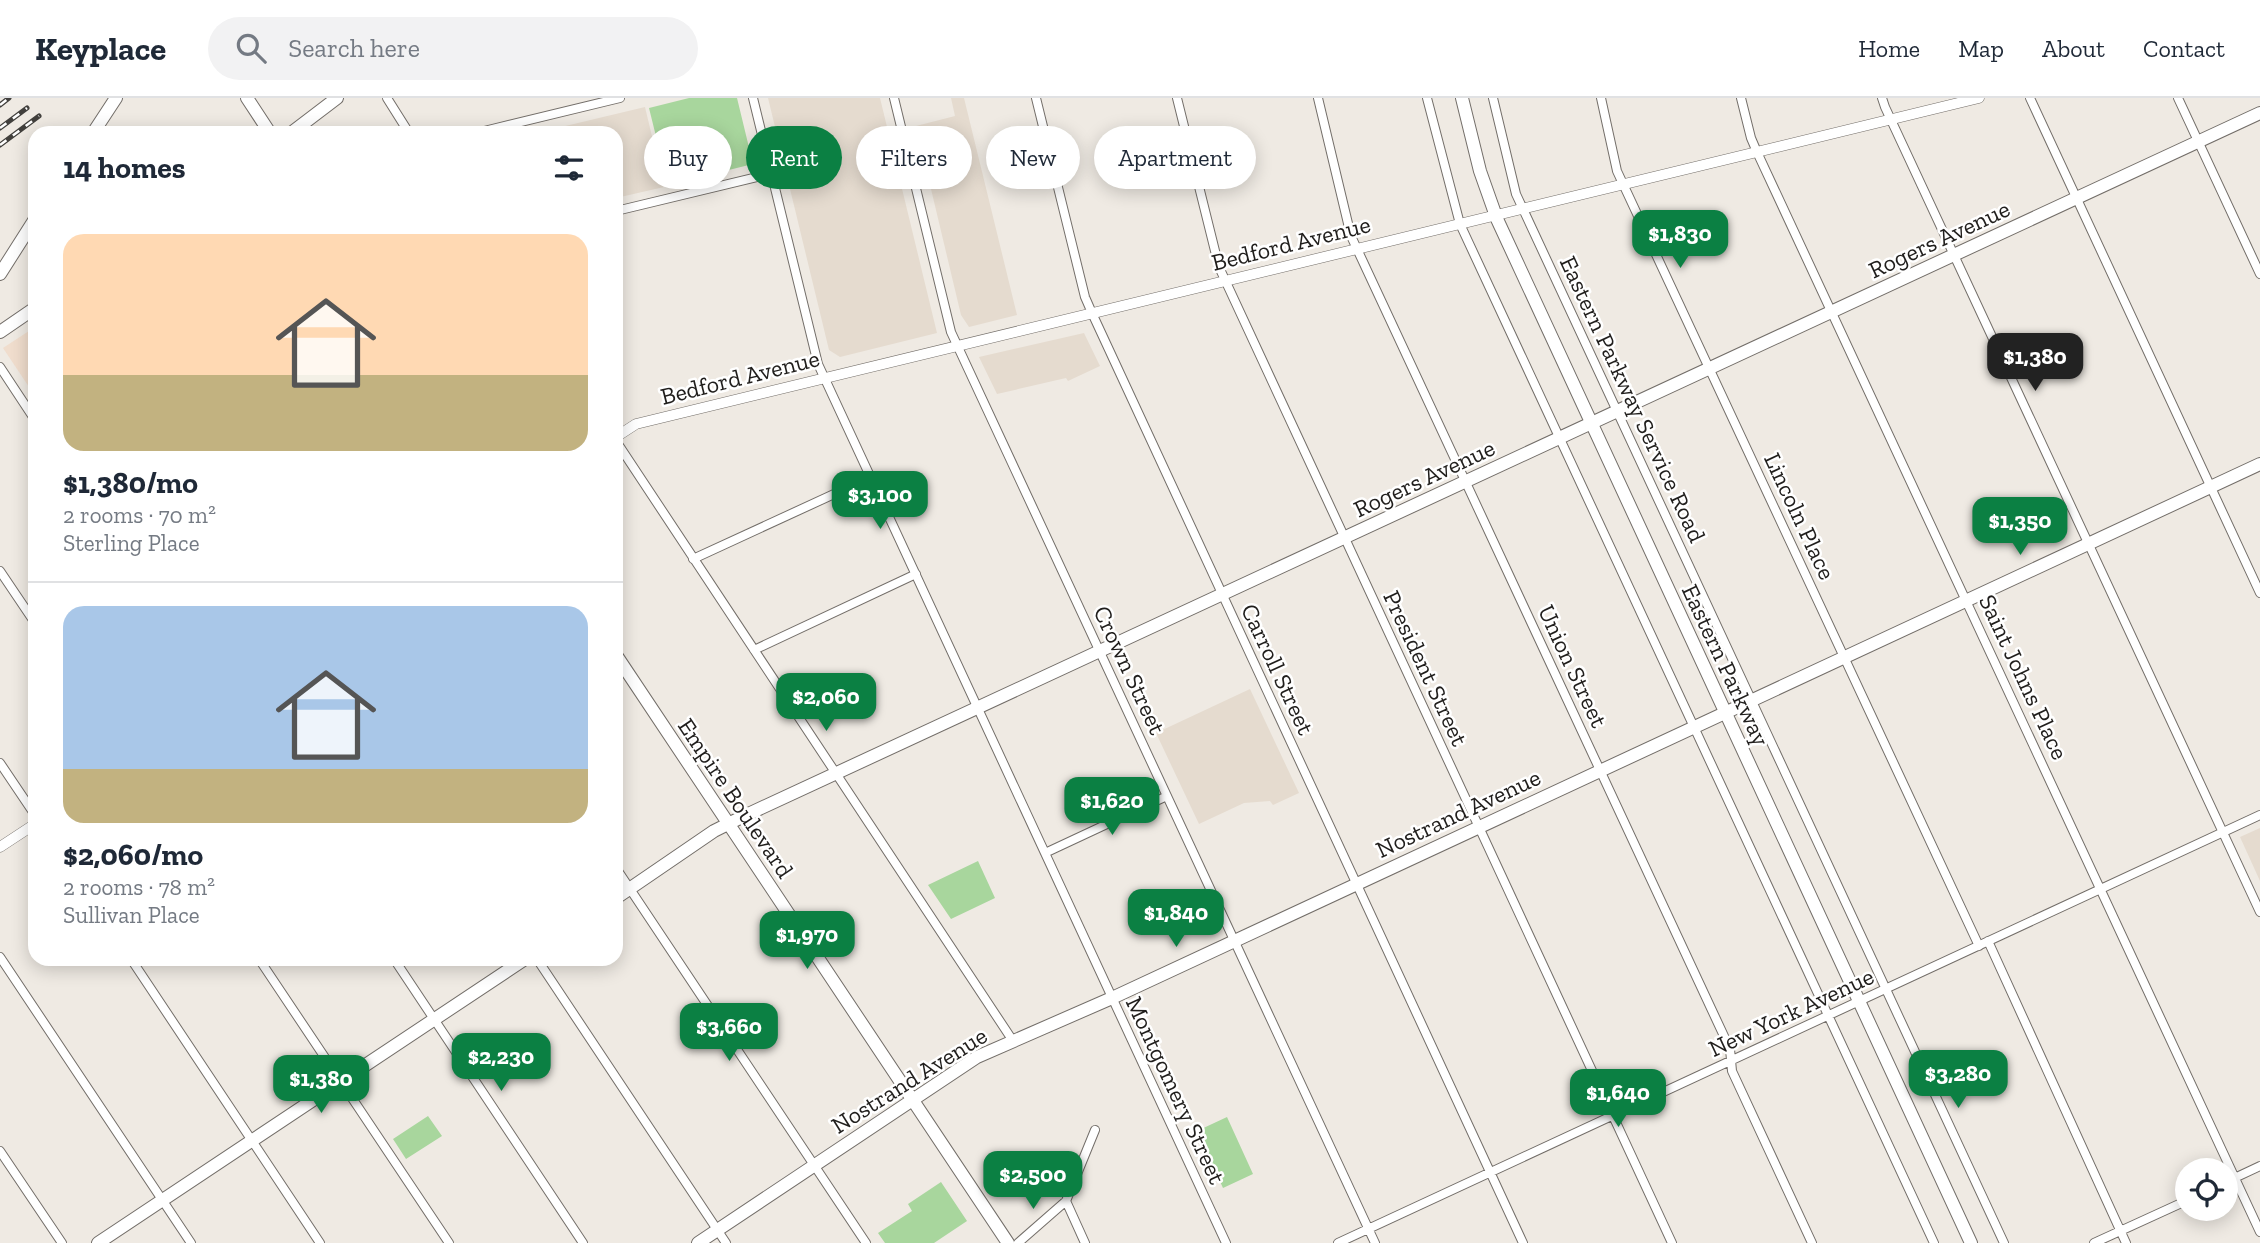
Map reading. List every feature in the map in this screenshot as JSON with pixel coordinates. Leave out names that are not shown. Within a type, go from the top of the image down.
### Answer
[{"type":"main road","points":[[98,126],[116,98]]},
{"type":"main road","points":[[247,98],[265,126]]},
{"type":"main road","points":[[300,126],[337,98]]},
{"type":"main road","name":"Eastern Parkway","points":[[1462,98],[1480,171],[1495,216],[1971,1243]]},
{"type":"main road","name":"Rogers Avenue","points":[[623,894],[714,831],[2260,113]]},
{"type":"main road","points":[[0,274],[28,230]]},
{"type":"main road","points":[[0,332],[28,313]]},
{"type":"main road","name":"Nostrand Avenue","points":[[698,1243],[977,1057],[1111,998],[2260,464]]},
{"type":"main road","name":"Empire Boulevard","points":[[623,665],[1008,1243]]},
{"type":"main road","points":[[98,1243],[515,966]]},
{"type":"street","points":[[387,98],[405,126]]},
{"type":"street","points":[[505,126],[620,98]]},
{"type":"street","name":"Montgomery Street","points":[[753,98],[759,126]]},
{"type":"street","name":"Crown Street","points":[[894,98],[951,332],[1375,1243]]},
{"type":"street","name":"Carroll Street","points":[[1036,98],[1091,313],[1523,1243]]},
{"type":"street","name":"President Street","points":[[1177,98],[1219,267],[1225,281],[1672,1243]]},
{"type":"street","name":"Union Street","points":[[1318,98],[1351,236],[1730,1049],[1732,1072],[1812,1243]]},
{"type":"street","points":[[1427,98],[1460,224],[1934,1243]]},
{"type":"street","name":"Eastern Parkway Service Road","points":[[1493,98],[1516,194],[2004,1243]]},
{"type":"street","name":"Lincoln Place","points":[[1601,98],[1618,171],[1979,946]]},
{"type":"street","name":"Saint Johns Place","points":[[1741,98],[1757,152],[2101,889],[2220,1158]]},
{"type":"street","points":[[1882,98],[2260,912]]},
{"type":"street","name":"Bedford Avenue","points":[[623,434],[636,424],[1979,98]]},
{"type":"street","points":[[2030,98],[2260,593]]},
{"type":"street","points":[[2178,98],[2260,274]]},
{"type":"street","points":[[623,209],[746,180]]},
{"type":"street","name":"Montgomery Street","points":[[774,189],[818,364],[824,378],[1226,1243]]},
{"type":"street","points":[[0,367],[28,409]]},
{"type":"street","points":[[623,450],[1013,1041]]},
{"type":"street","points":[[694,559],[871,477]]},
{"type":"street","points":[[0,571],[28,613]]},
{"type":"street","points":[[754,650],[916,574]]},
{"type":"street","points":[[0,763],[28,805]]},
{"type":"street","points":[[1045,853],[1167,796]]},
{"type":"street","name":"New York Avenue","points":[[1338,1243],[2260,815]]},
{"type":"street","points":[[0,847],[28,829]]},
{"type":"street","points":[[623,878],[866,1243]]},
{"type":"street","points":[[1988,941],[2126,1243]]},
{"type":"street","points":[[0,957],[191,1243]]},
{"type":"street","points":[[136,966],[320,1243]]},
{"type":"street","points":[[265,966],[449,1243]]},
{"type":"street","points":[[399,966],[583,1243]]},
{"type":"street","points":[[542,966],[726,1243]]},
{"type":"street","points":[[1018,1243],[1066,1200],[1095,1130]]},
{"type":"street","points":[[0,1151],[62,1243]]},
{"type":"street","points":[[2238,1176],[2260,1166]]},
{"type":"street","name":"Saint Johns Place","points":[[2238,1194],[2260,1232]]},
{"type":"street","points":[[1066,1200],[1085,1243]]},
{"type":"street","points":[[2094,1243],[2175,1206]]},
{"type":"shaded area","points":[[768,98],[880,98],[887,126],[856,126],[856,189],[902,189],[937,333],[840,357],[829,350],[790,189],[842,189],[842,126],[775,126]]},
{"type":"shaded area","points":[[951,98],[964,98],[971,126],[916,126],[955,116]]},
{"type":"shaded area","points":[[645,107],[650,126],[644,126],[644,189],[655,189],[623,196],[623,126],[565,126]]},
{"type":"shaded area","points":[[972,131],[1017,315],[969,327],[961,315],[931,189],[972,189]]},
{"type":"shaded area","points":[[28,332],[28,386],[3,348]]},
{"type":"shaded area","points":[[1084,333],[1100,366],[1068,381],[1066,378],[997,394],[979,357]]},
{"type":"shaded area","points":[[1250,689],[1299,793],[1273,805],[1270,801],[1244,803],[1199,824],[1156,733]]},
{"type":"shaded area","points":[[2260,828],[2260,881],[2240,837]]},
{"type":"green space","points":[[689,98],[737,98],[746,135],[746,166],[732,169],[732,126],[653,126],[649,108]]},
{"type":"green space","points":[[978,861],[995,898],[951,919],[928,885]]},
{"type":"green space","points":[[428,1116],[442,1136],[406,1159],[393,1139]]},
{"type":"green space","points":[[1227,1117],[1253,1174],[1223,1188],[1197,1131]]},
{"type":"green space","points":[[941,1182],[967,1221],[934,1243],[885,1243],[878,1233],[912,1211],[908,1204]]},
{"type":"railway","points":[[0,105],[9,98]]},
{"type":"railway","points":[[0,128],[27,108]]},
{"type":"railway","points":[[0,145],[39,116]]}]
